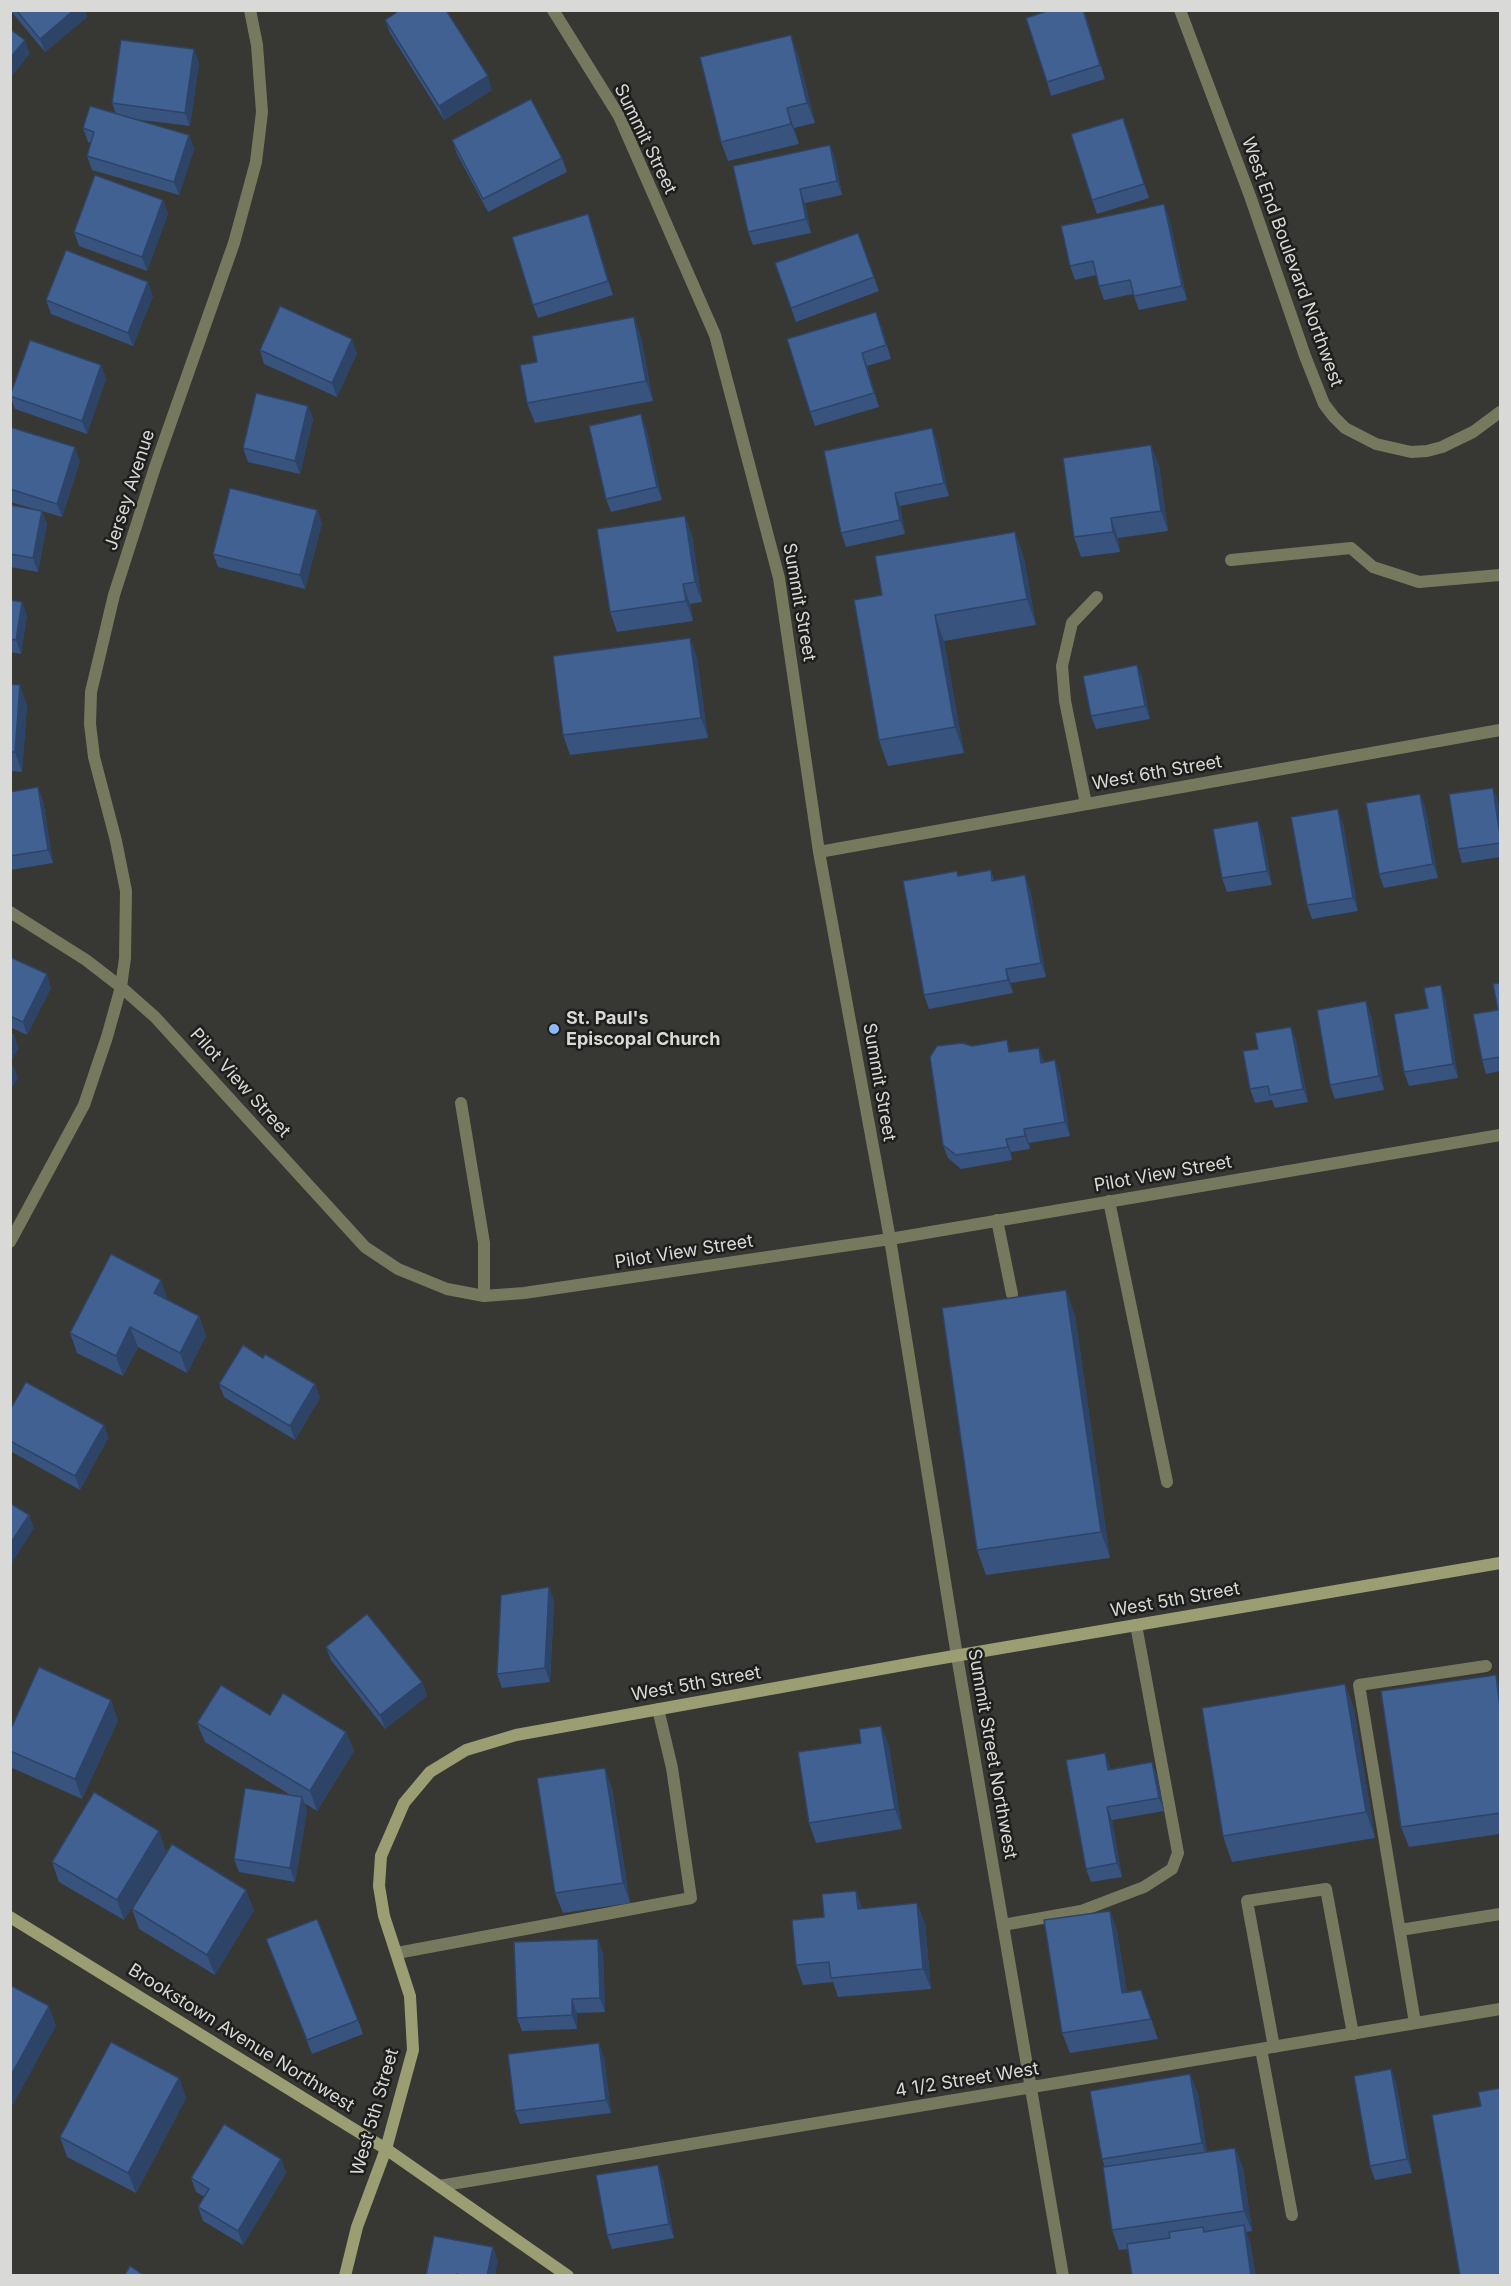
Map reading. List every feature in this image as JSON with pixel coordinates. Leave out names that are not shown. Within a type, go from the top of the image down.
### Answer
[{"type":"street","name":"Jersey Avenue","points":[[10,1242],[84,1105],[122,987],[126,891],[116,841],[94,757],[90,724],[92,692],[114,595],[155,468],[234,243],[256,162],[262,112],[257,45],[250,10]]},
{"type":"street","name":"Summit Street","points":[[553,10],[618,116],[715,335],[779,578],[819,852],[890,1239]]},
{"type":"street","name":"West End Boulevard Northwest","points":[[1180,10],[1250,196],[1305,356],[1324,404],[1334,417],[1345,428],[1376,444],[1411,452],[1442,447],[1473,432],[1500,412]]},
{"type":"street","points":[[1231,560],[1351,548],[1373,567],[1419,582],[1500,575]]},
{"type":"street","points":[[1086,804],[1065,700],[1062,666],[1072,623],[1097,597]]},
{"type":"street","name":"West 6th Street","points":[[819,852],[1500,730]]},
{"type":"street","name":"Pilot View Street","points":[[10,912],[86,960],[122,987],[155,1017],[365,1247],[398,1269],[447,1289],[484,1296],[524,1293],[890,1239],[1500,1135]]},
{"type":"street","points":[[460,1103],[484,1243],[484,1296]]},
{"type":"street","points":[[1109,1201],[1167,1482]]},
{"type":"street","points":[[997,1220],[1012,1294]]},
{"type":"street","name":"Summit Street Northwest","points":[[890,1239],[957,1656],[1063,2276]]},
{"type":"street","name":"West 5th Street","points":[[345,2276],[357,2227],[386,2149],[413,2050],[410,1996],[398,1953],[384,1916],[379,1886],[381,1856],[404,1803],[430,1772],[466,1750],[516,1735],[957,1656],[1500,1563]]},
{"type":"street","points":[[1003,1926],[1081,1911],[1144,1887],[1172,1869],[1178,1853],[1136,1625]]},
{"type":"street","points":[[1415,2024],[1359,1685],[1486,1666]]},
{"type":"street","points":[[398,1953],[691,1898],[672,1768],[658,1710]]},
{"type":"street","points":[[1293,2215],[1247,1901],[1326,1889],[1353,2034]]},
{"type":"street","points":[[1400,1930],[1500,1914]]},
{"type":"street","name":"Brookstown Avenue Northwest","points":[[10,1917],[386,2149],[568,2276]]},
{"type":"street","name":"4 1/2 Street West","points":[[439,2186],[1500,2009]]},
{"type":"building","points":[[16,10],[74,10],[40,39]]},
{"type":"building","points":[[400,10],[446,10],[488,76],[439,106],[385,20]]},
{"type":"building","points":[[1050,10],[1083,10],[1100,65],[1047,82],[1026,18]]},
{"type":"building","points":[[10,29],[25,40],[10,58]]},
{"type":"building","points":[[791,35],[807,103],[787,108],[791,124],[721,142],[700,57]]},
{"type":"building","points":[[121,40],[194,49],[185,113],[112,103]]},
{"type":"building","points":[[531,99],[562,158],[483,199],[452,140]]},
{"type":"building","points":[[90,106],[189,135],[174,182],[87,156],[94,132],[83,128]]},
{"type":"building","points":[[1123,118],[1144,184],[1092,200],[1071,134]]},
{"type":"building","points":[[830,145],[837,181],[800,189],[806,219],[748,232],[733,166]]},
{"type":"building","points":[[95,175],[163,200],[142,257],[74,232]]},
{"type":"building","points":[[1164,204],[1182,286],[1134,296],[1130,280],[1099,286],[1093,261],[1070,266],[1061,226]]},
{"type":"building","points":[[588,214],[608,281],[533,305],[512,237]]},
{"type":"building","points":[[858,233],[874,277],[791,308],[775,263]]},
{"type":"building","points":[[66,250],[148,282],[128,333],[46,300]]},
{"type":"building","points":[[280,306],[352,339],[332,383],[260,350]]},
{"type":"building","points":[[876,312],[886,345],[862,353],[874,393],[810,412],[787,339]]},
{"type":"building","points":[[634,317],[646,381],[527,403],[520,365],[537,362],[532,336]]},
{"type":"building","points":[[30,340],[101,365],[82,421],[10,396]]},
{"type":"building","points":[[256,393],[308,406],[295,461],[243,448]]},
{"type":"building","points":[[641,414],[657,487],[606,499],[589,426]]},
{"type":"building","points":[[10,427],[75,447],[57,504],[10,489]]},
{"type":"building","points":[[932,428],[944,483],[895,493],[900,520],[841,533],[824,451]]},
{"type":"building","points":[[1151,445],[1161,511],[1111,518],[1113,532],[1074,537],[1063,458]]},
{"type":"building","points":[[230,488],[317,510],[300,575],[213,554]]},
{"type":"building","points":[[10,505],[42,511],[33,558],[10,554]]},
{"type":"building","points":[[685,516],[695,582],[683,584],[686,601],[610,612],[597,529]]},
{"type":"building","points":[[1015,532],[1027,599],[935,615],[955,727],[879,740],[854,600],[882,595],[875,556]]},
{"type":"building","points":[[10,600],[22,602],[16,640],[10,639]]},
{"type":"building","points":[[690,638],[701,718],[563,735],[553,656]]},
{"type":"building","points":[[1137,665],[1145,706],[1091,716],[1083,676]]},
{"type":"building","points":[[10,684],[20,685],[15,752],[10,752]]},
{"type":"building","points":[[38,787],[48,850],[10,856],[10,792]]},
{"type":"building","points":[[1493,788],[1500,843],[1458,849],[1449,794]]},
{"type":"building","points":[[1420,794],[1433,864],[1379,874],[1366,803]]},
{"type":"building","points":[[1338,809],[1353,898],[1307,905],[1291,817]]},
{"type":"building","points":[[1258,821],[1267,871],[1222,878],[1213,829]]},
{"type":"building","points":[[991,870],[992,881],[1025,875],[1041,963],[1006,969],[1008,980],[924,995],[903,881],[957,871],[958,876]]},
{"type":"building","points":[[10,957],[47,974],[23,1022],[10,1016]]},
{"type":"building","points":[[1500,983],[1500,1057],[1482,1060],[1473,1014],[1498,1010],[1493,984]]},
{"type":"building","points":[[1441,985],[1453,1064],[1404,1072],[1394,1014],[1428,1008],[1424,988]]},
{"type":"building","points":[[1366,1001],[1379,1076],[1330,1085],[1317,1010]]},
{"type":"building","points":[[1291,1027],[1303,1089],[1270,1095],[1268,1086],[1250,1089],[1243,1051],[1258,1049],[1255,1033]]},
{"type":"building","points":[[1007,1040],[1009,1052],[1039,1048],[1041,1063],[1055,1060],[1065,1122],[1024,1129],[1025,1136],[1006,1139],[1008,1147],[956,1155],[943,1145],[930,1057],[937,1046],[962,1043],[972,1046]]},
{"type":"building","points":[[111,1254],[161,1280],[154,1293],[199,1316],[180,1353],[130,1327],[116,1356],[70,1333]]},
{"type":"building","points":[[1066,1290],[1101,1532],[977,1550],[942,1308]]},
{"type":"building","points":[[243,1345],[263,1358],[265,1354],[315,1384],[290,1426],[219,1384]]},
{"type":"building","points":[[26,1382],[104,1425],[75,1476],[10,1441],[10,1410]]},
{"type":"building","points":[[10,1503],[29,1515],[10,1544]]},
{"type":"building","points":[[549,1587],[545,1668],[497,1674],[501,1595]]},
{"type":"building","points":[[367,1614],[422,1682],[380,1715],[326,1647]]},
{"type":"building","points":[[39,1667],[111,1700],[75,1779],[10,1751],[10,1731]]},
{"type":"building","points":[[1496,1675],[1500,1708],[1500,1813],[1401,1827],[1381,1691]]},
{"type":"building","points":[[1345,1684],[1366,1812],[1223,1836],[1202,1708]]},
{"type":"building","points":[[221,1685],[270,1715],[283,1693],[346,1732],[310,1791],[197,1723]]},
{"type":"building","points":[[881,1726],[895,1809],[809,1823],[798,1752],[861,1743],[859,1729]]},
{"type":"building","points":[[1105,1753],[1108,1770],[1152,1762],[1159,1798],[1107,1807],[1117,1863],[1086,1869],[1066,1760]]},
{"type":"building","points":[[605,1768],[623,1883],[555,1893],[537,1778]]},
{"type":"building","points":[[245,1788],[302,1797],[290,1868],[234,1859]]},
{"type":"building","points":[[94,1792],[159,1831],[117,1900],[52,1862]]},
{"type":"building","points":[[172,1844],[246,1890],[207,1955],[132,1909]]},
{"type":"building","points":[[856,1891],[858,1909],[917,1903],[923,1969],[831,1978],[829,1962],[796,1965],[792,1920],[824,1917],[822,1894]]},
{"type":"building","points":[[1110,1911],[1122,1993],[1141,1990],[1151,2019],[1062,2033],[1044,1920]]},
{"type":"building","points":[[317,1919],[358,2020],[307,2040],[266,1939]]},
{"type":"building","points":[[598,1939],[600,1998],[572,1999],[572,2015],[517,2018],[514,1942]]},
{"type":"building","points":[[10,1985],[49,2006],[10,2077]]},
{"type":"building","points":[[111,2042],[179,2078],[128,2173],[60,2137]]},
{"type":"building","points":[[599,2043],[606,2100],[515,2111],[508,2054]]},
{"type":"building","points":[[1391,2069],[1407,2159],[1370,2166],[1354,2076]]},
{"type":"building","points":[[1190,2074],[1202,2143],[1102,2159],[1090,2091]]},
{"type":"building","points":[[1500,2088],[1500,2276],[1460,2276],[1432,2115],[1481,2106],[1478,2092]]},
{"type":"building","points":[[224,2124],[281,2159],[238,2231],[198,2207],[209,2189],[191,2178]]},
{"type":"building","points":[[1235,2148],[1244,2211],[1112,2230],[1103,2167]]},
{"type":"building","points":[[658,2165],[669,2224],[607,2235],[596,2175]]},
{"type":"building","points":[[1244,2225],[1251,2276],[1132,2276],[1127,2244],[1170,2238],[1169,2232],[1203,2227],[1204,2232]]},
{"type":"building","points":[[434,2236],[493,2247],[487,2276],[456,2274],[456,2276],[426,2276]]},
{"type":"building","points":[[130,2266],[145,2276],[124,2276]]},
{"type":"place","name":"St. Paul's Episcopal Church","points":[[554,1029]]}]
